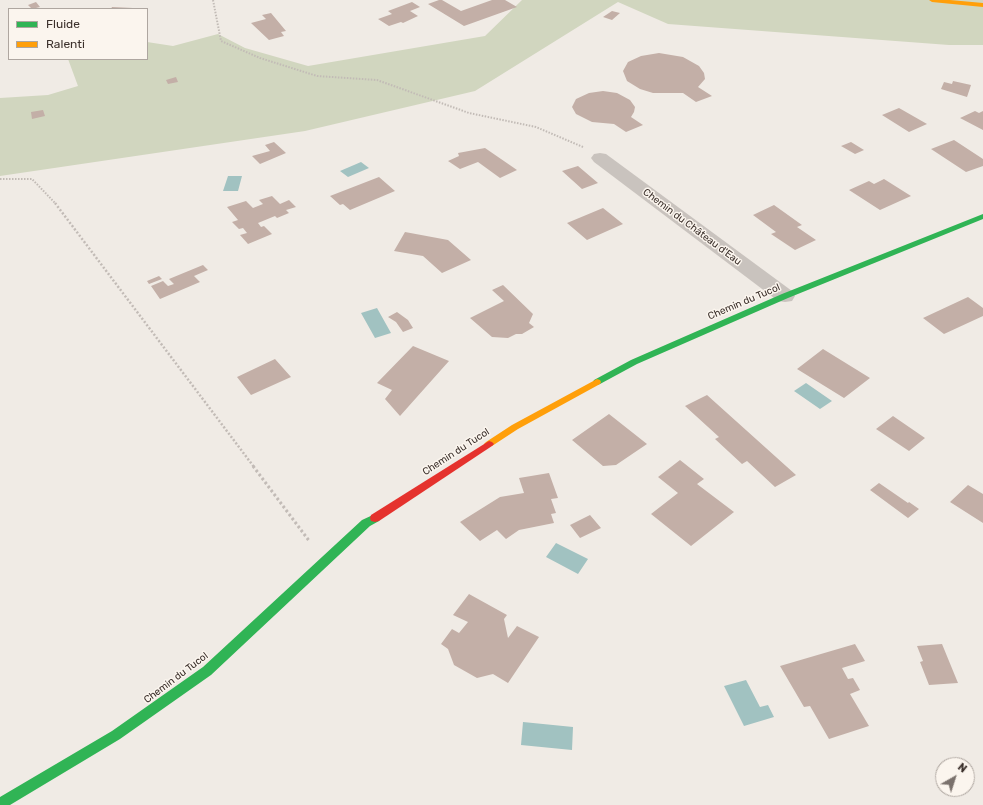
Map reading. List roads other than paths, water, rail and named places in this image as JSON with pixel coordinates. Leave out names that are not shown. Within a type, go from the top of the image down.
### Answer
[{"type":"street","points":[[932,0],[983,5]]},
{"type":"street","name":"Chemin du Château d'Eau","points":[[600,158],[785,296]]},
{"type":"street","name":"Chemin du Tucol","points":[[0,804],[116,735],[207,671],[366,523],[515,427],[634,362],[785,296],[983,216]]},
{"type":"water","points":[[361,162],[369,168],[348,177],[340,171]]},
{"type":"water","points":[[228,176],[242,176],[238,191],[223,191]]},
{"type":"water","points":[[377,308],[391,333],[375,338],[361,313]]},
{"type":"water","points":[[806,383],[832,401],[820,409],[794,391]]},
{"type":"water","points":[[556,543],[588,559],[578,574],[546,557]]},
{"type":"water","points":[[746,680],[760,707],[768,705],[774,717],[744,726],[724,686]]},
{"type":"water","points":[[523,722],[573,727],[572,750],[521,745]]}]
